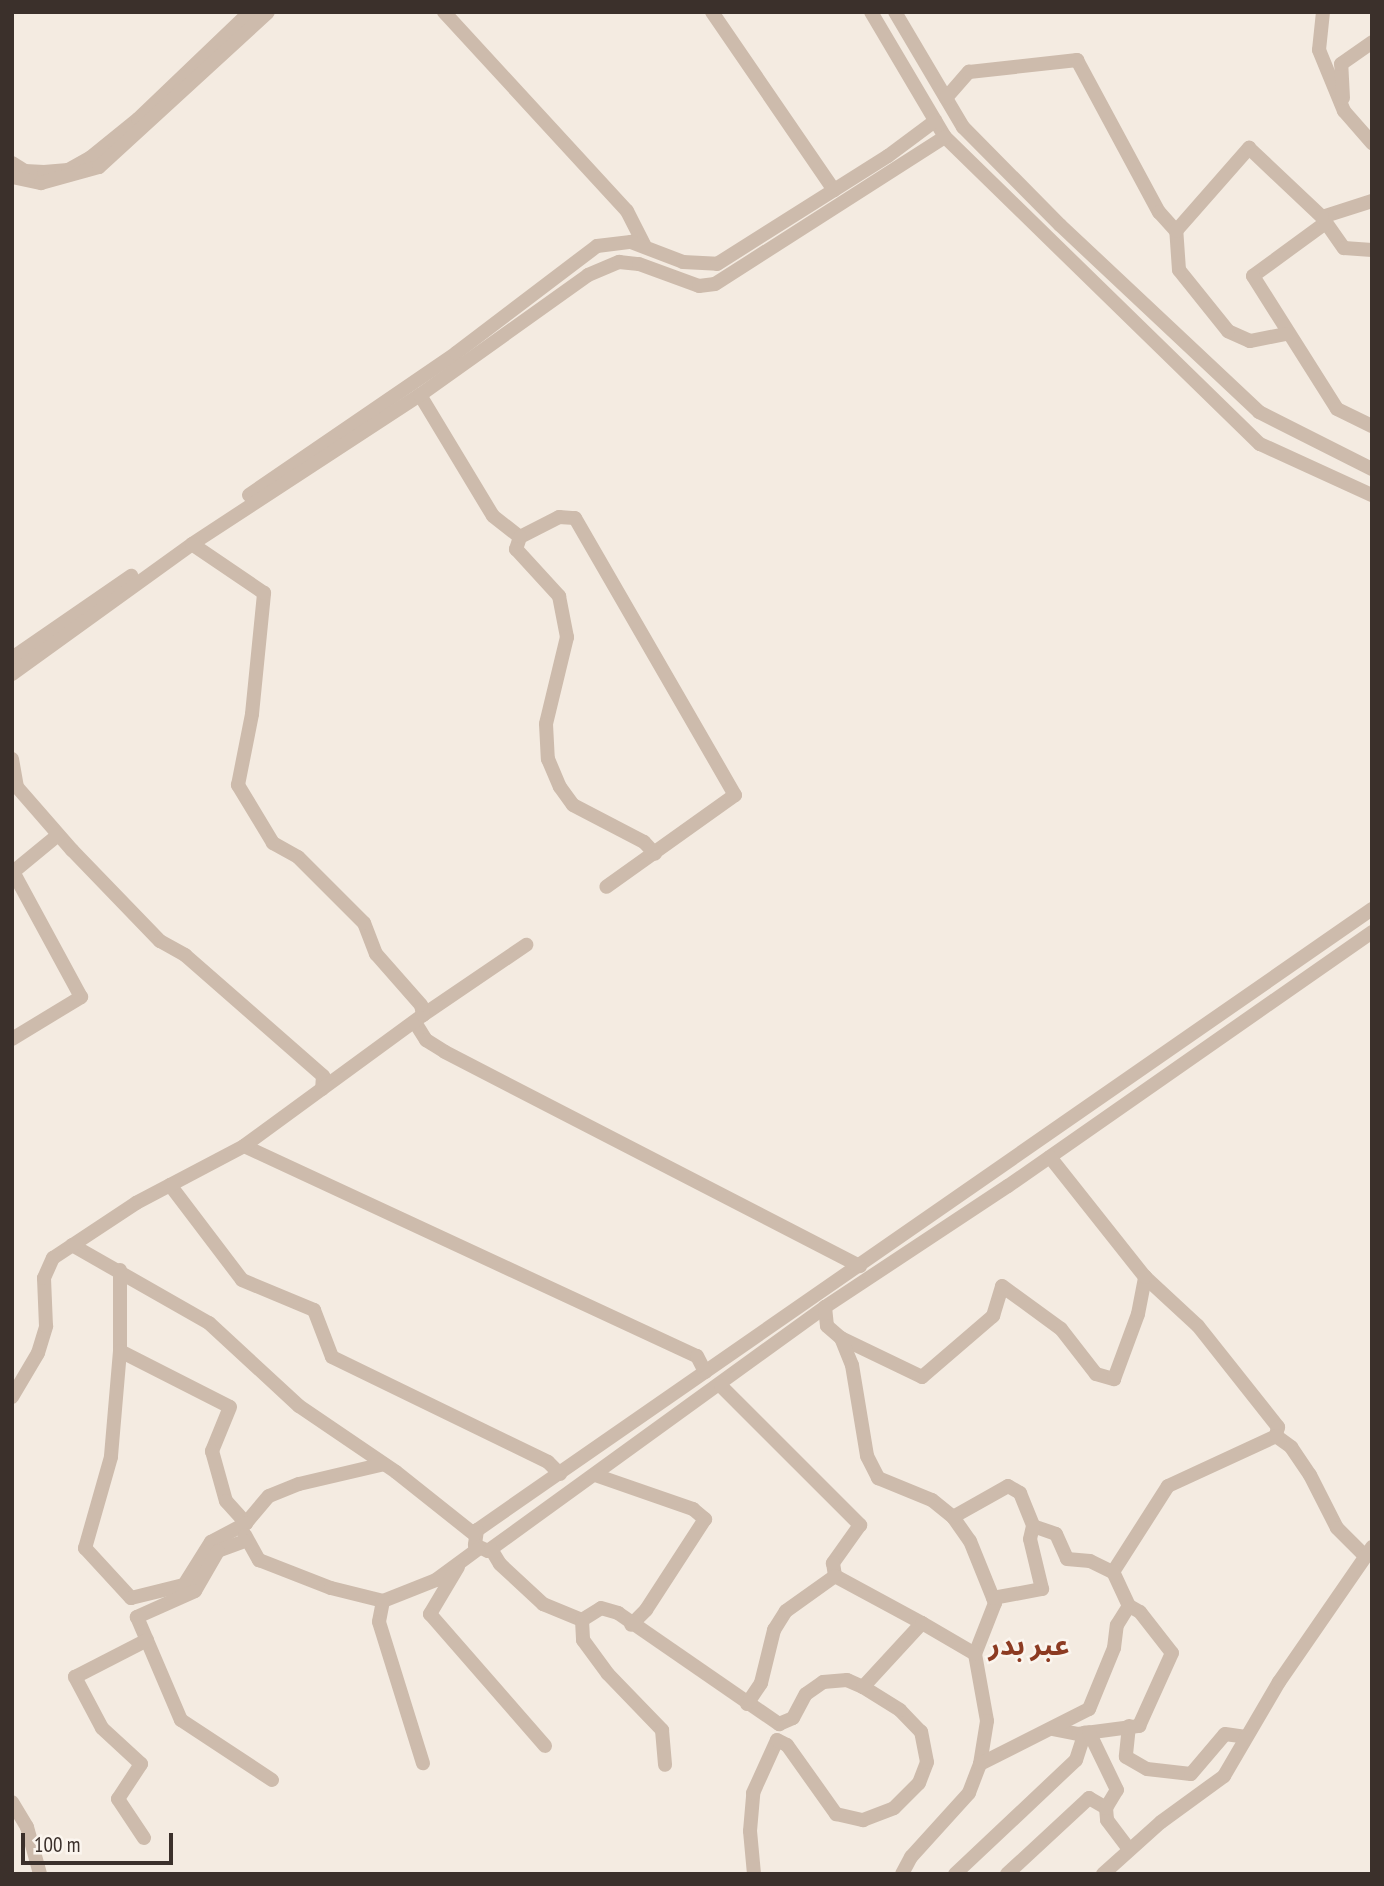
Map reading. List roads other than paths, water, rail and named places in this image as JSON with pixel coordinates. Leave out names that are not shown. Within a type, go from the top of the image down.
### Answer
[{"type":"street","points":[[12,163],[25,170],[44,172],[68,170],[90,158],[138,119],[250,12]]},
{"type":"street","points":[[12,177],[41,183],[99,167],[268,12]]},
{"type":"street","points":[[444,12],[627,211],[644,245]]},
{"type":"street","points":[[712,12],[834,190]]},
{"type":"street","points":[[871,12],[944,137],[1260,444],[1372,495]]},
{"type":"street","points":[[895,12],[963,127],[1052,216],[1259,412],[1372,469]]},
{"type":"street","points":[[1323,12],[1319,50],[1344,111],[1372,143]]},
{"type":"street","points":[[1344,111],[1341,64],[1372,42]]},
{"type":"street","points":[[946,98],[968,72],[1077,60],[1159,212],[1176,231],[1179,271],[1228,331],[1250,341],[1286,334]]},
{"type":"street","points":[[12,658],[456,353],[597,246],[644,245],[683,262],[717,264],[834,190],[935,121]]},
{"type":"street","points":[[12,674],[192,544],[420,395],[588,275],[619,262],[639,264],[699,286],[715,284],[944,137]]},
{"type":"street","points":[[1176,231],[1249,148],[1323,221],[1344,248],[1372,250]]},
{"type":"street","points":[[1372,201],[1323,221],[1253,276],[1286,334],[1336,409],[1372,426]]},
{"type":"street","points":[[420,395],[493,516],[520,537]]},
{"type":"street","points":[[606,887],[655,854],[735,795],[575,518],[559,517],[520,537],[516,550],[559,596],[567,637],[546,724],[548,759],[560,787],[573,805],[644,842],[655,854]]},
{"type":"street","points":[[192,544],[264,593],[251,714],[238,785],[273,843],[299,858],[364,923],[376,954],[421,1005],[419,1020],[426,1040],[860,1266]]},
{"type":"street","points":[[12,759],[17,787],[58,835],[160,940],[185,955],[323,1076],[322,1089]]},
{"type":"street","points":[[12,1040],[81,997],[13,872],[58,835]]},
{"type":"street","points":[[474,1534],[1372,909]]},
{"type":"street","points":[[120,1351],[230,1407],[212,1451],[226,1501],[246,1523],[245,1541],[259,1560],[331,1588],[383,1601],[436,1580],[462,1560],[484,1549],[595,1475],[721,1386],[824,1307],[1050,1157],[1372,932]]},
{"type":"street","points":[[12,1397],[38,1353],[46,1326],[44,1278],[53,1258],[170,1185],[244,1146],[526,946]]},
{"type":"street","points":[[244,1146],[696,1356],[705,1372]]},
{"type":"street","points":[[1050,1157],[1145,1277],[1199,1326],[1278,1427],[1276,1436]]},
{"type":"street","points":[[170,1185],[242,1280],[314,1310],[332,1357],[548,1462],[560,1474]]},
{"type":"street","points":[[72,1245],[209,1323],[299,1406],[384,1464],[474,1534],[484,1549],[543,1604],[582,1620]]},
{"type":"street","points":[[120,1270],[120,1351],[111,1457],[85,1548],[131,1598],[184,1586],[211,1542],[246,1523],[269,1496],[299,1483],[384,1464]]},
{"type":"street","points":[[824,1307],[827,1326],[841,1338],[922,1377],[993,1316],[1002,1286],[1061,1329],[1096,1374],[1114,1379],[1139,1314],[1145,1277]]},
{"type":"street","points":[[841,1338],[852,1364],[867,1456],[878,1478],[932,1500],[953,1517],[970,1541],[995,1603],[975,1654],[987,1721],[980,1764],[969,1793],[911,1857],[902,1874]]},
{"type":"street","points":[[721,1386],[860,1525],[833,1563],[835,1576]]},
{"type":"street","points":[[1103,1874],[1129,1849],[1224,1776],[1298,1651],[1369,1551],[1336,1528],[1297,1456],[1276,1436]]},
{"type":"street","points":[[1113,1572],[1168,1486],[1276,1436]]},
{"type":"street","points":[[595,1475],[693,1509],[705,1519],[646,1610],[631,1625]]},
{"type":"street","points":[[953,1517],[1008,1486],[1020,1493],[1023,1509],[1033,1526],[1056,1534],[1067,1559],[1090,1560],[1113,1572],[1129,1606],[1140,1612],[1172,1653],[1139,1726],[1087,1732],[1052,1730]]},
{"type":"street","points":[[993,1598],[1042,1589],[1030,1539],[1033,1526]]},
{"type":"street","points":[[245,1541],[218,1551],[195,1591],[137,1617],[181,1720],[272,1780]]},
{"type":"street","points":[[462,1560],[430,1614],[545,1746]]},
{"type":"street","points":[[835,1576],[975,1654]]},
{"type":"street","points":[[747,1704],[761,1683],[774,1630],[786,1611],[835,1576]]},
{"type":"street","points":[[383,1601],[379,1622],[423,1763]]},
{"type":"street","points":[[980,1764],[1089,1709],[1114,1648],[1117,1625],[1129,1606]]},
{"type":"street","points":[[582,1620],[601,1608],[618,1613],[631,1625],[779,1724],[793,1718],[806,1694],[823,1682],[847,1680],[900,1710],[921,1732],[927,1762],[919,1783],[894,1808],[863,1820],[836,1814],[787,1745],[776,1740],[753,1793],[750,1831],[754,1874]]},
{"type":"street","points":[[582,1620],[583,1640],[662,1730],[665,1765]]},
{"type":"street","points":[[863,1687],[922,1623]]},
{"type":"street","points":[[144,1838],[118,1799],[141,1764],[102,1728],[75,1677],[147,1640]]},
{"type":"street","points":[[1129,1726],[1126,1756],[1147,1769],[1192,1774],[1225,1734],[1247,1737]]},
{"type":"street","points":[[1087,1732],[1117,1790],[1105,1808],[1107,1820],[1129,1849]]},
{"type":"street","points":[[955,1874],[1076,1760],[1087,1732]]},
{"type":"street","points":[[1007,1874],[1088,1798],[1105,1808]]},
{"type":"street","points":[[12,1802],[27,1827],[40,1874]]},
{"type":"district","name":"عبر بدر","points":[[1029,1645]]}]
